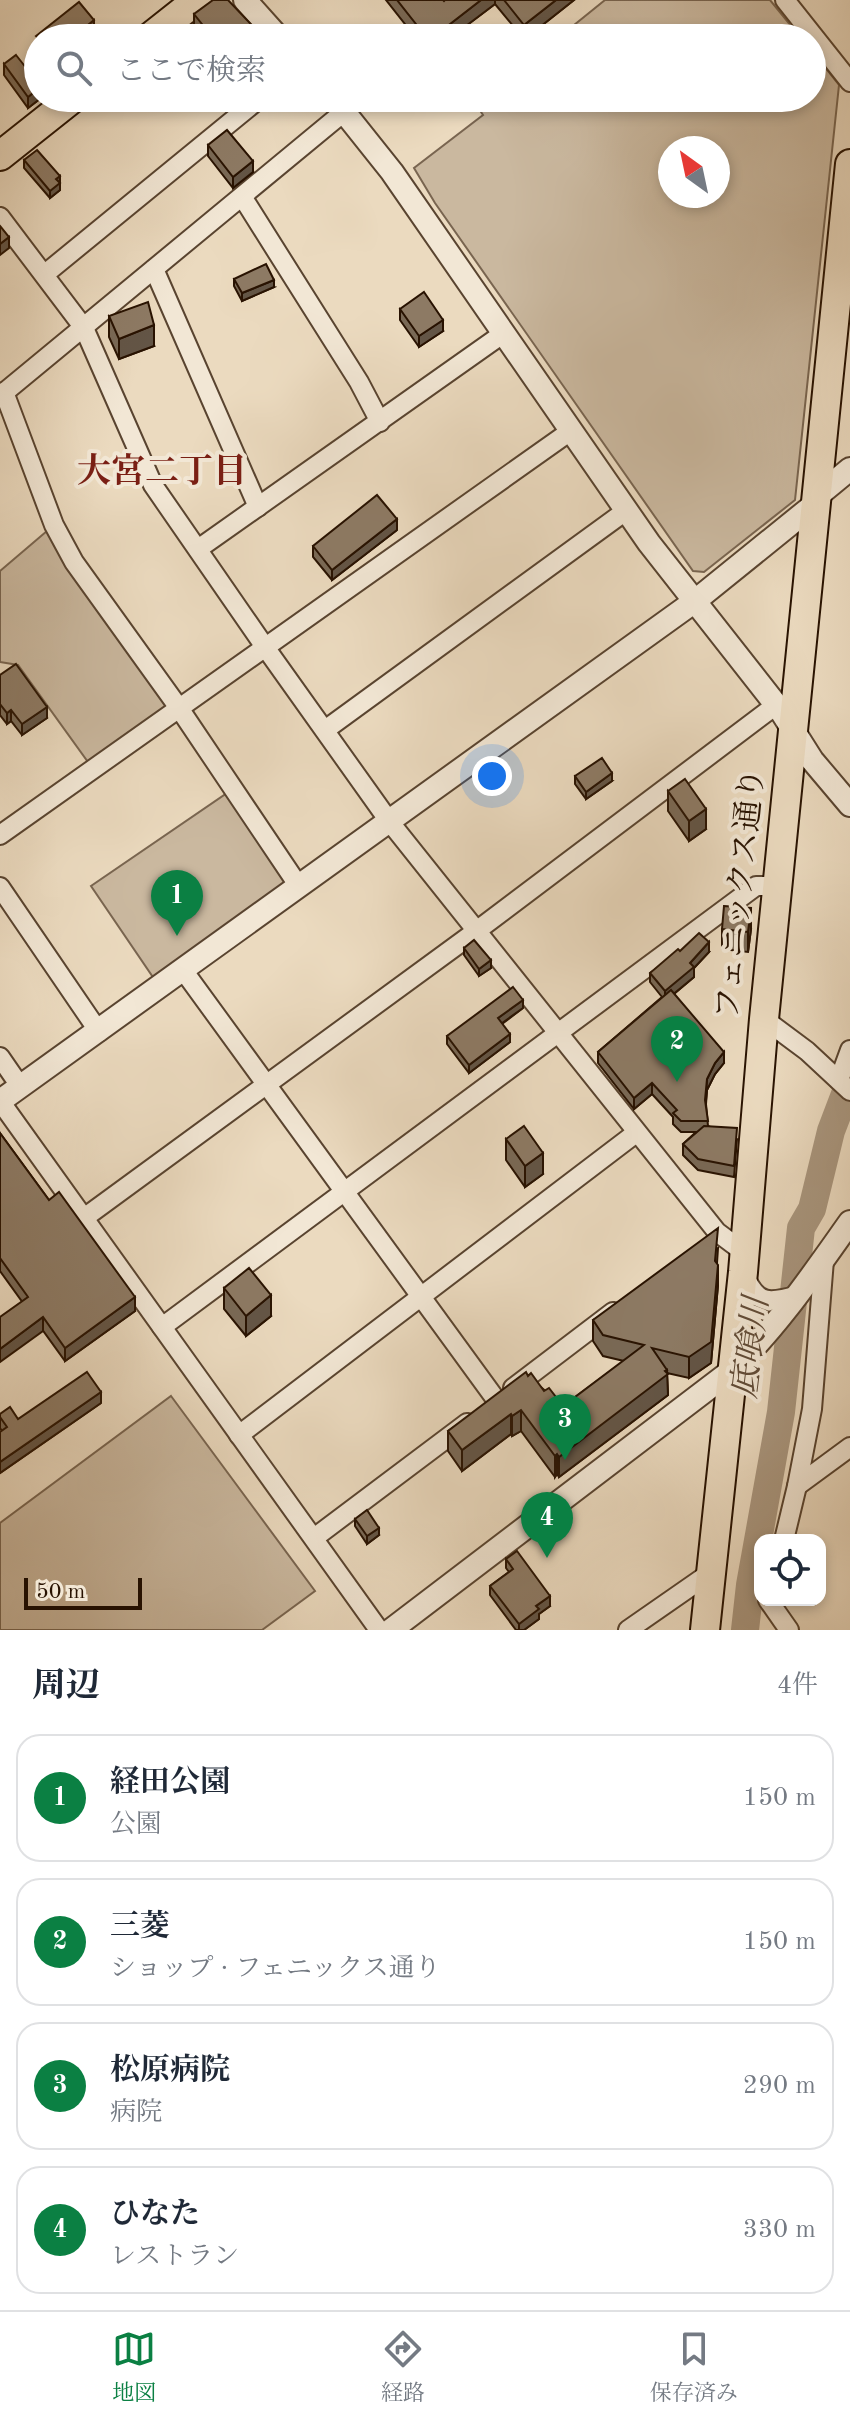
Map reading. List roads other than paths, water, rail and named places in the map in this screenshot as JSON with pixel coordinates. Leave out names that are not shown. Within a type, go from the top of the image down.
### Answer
[{"type":"main road","points":[[167,24],[197,0]]},
{"type":"main road","points":[[0,156],[55,112]]},
{"type":"main road","name":"フェニックス通り","points":[[705,1630],[744,1262],[764,1019],[850,164]]},
{"type":"street","points":[[245,0],[266,24]]},
{"type":"street","points":[[785,0],[804,24]]},
{"type":"street","points":[[826,52],[850,82]]},
{"type":"street","points":[[45,274],[243,112]]},
{"type":"street","points":[[298,885],[179,708],[74,562],[54,525],[2,394],[243,198],[331,112]]},
{"type":"street","points":[[345,112],[392,172],[627,510],[850,805]]},
{"type":"street","points":[[243,198],[359,382],[380,422]]},
{"type":"street","points":[[0,217],[84,328],[153,485],[389,821],[559,1034],[712,1236],[744,1262],[753,1292],[762,1299],[773,1301],[799,1295]]},
{"type":"street","points":[[154,269],[258,507]]},
{"type":"street","points":[[198,549],[504,333]]},
{"type":"street","points":[[0,835],[572,430]]},
{"type":"street","points":[[379,1630],[0,1101],[695,601],[850,469]]},
{"type":"street","points":[[325,730],[627,510]]},
{"type":"street","points":[[84,1218],[475,932],[776,705]]},
{"type":"street","points":[[162,1327],[756,886],[778,886]]},
{"type":"street","points":[[0,887],[99,1032]]},
{"type":"street","points":[[183,970],[497,1401]]},
{"type":"street","points":[[764,1019],[807,1051],[844,1086]]},
{"type":"street","points":[[844,1086],[850,1050]]},
{"type":"street","points":[[0,1057],[20,1086]]},
{"type":"street","points":[[239,1435],[636,1133]]},
{"type":"street","points":[[391,1630],[731,1371],[771,1330],[799,1295],[850,1222]]},
{"type":"street","points":[[785,1534],[812,1409],[822,1263]]},
{"type":"street","points":[[314,1538],[628,1300]]},
{"type":"street","points":[[797,1486],[850,1447]]},
{"type":"street","points":[[628,1630],[710,1573]]},
{"type":"street","points":[[772,1606],[789,1630]]},
{"type":"waterway","name":"底喰川","points":[[745,1630],[781,1412],[801,1228],[812,1209],[831,1131],[850,1081]]},
{"type":"place","name":"経田公園","points":[[177,936]]},
{"type":"place","name":"三菱","points":[[677,1082]]},
{"type":"place","name":"松原病院","points":[[565,1460]]},
{"type":"place","name":"ひなた","points":[[547,1558]]},
{"type":"district","name":"大宮二丁目","points":[[162,473]]}]
